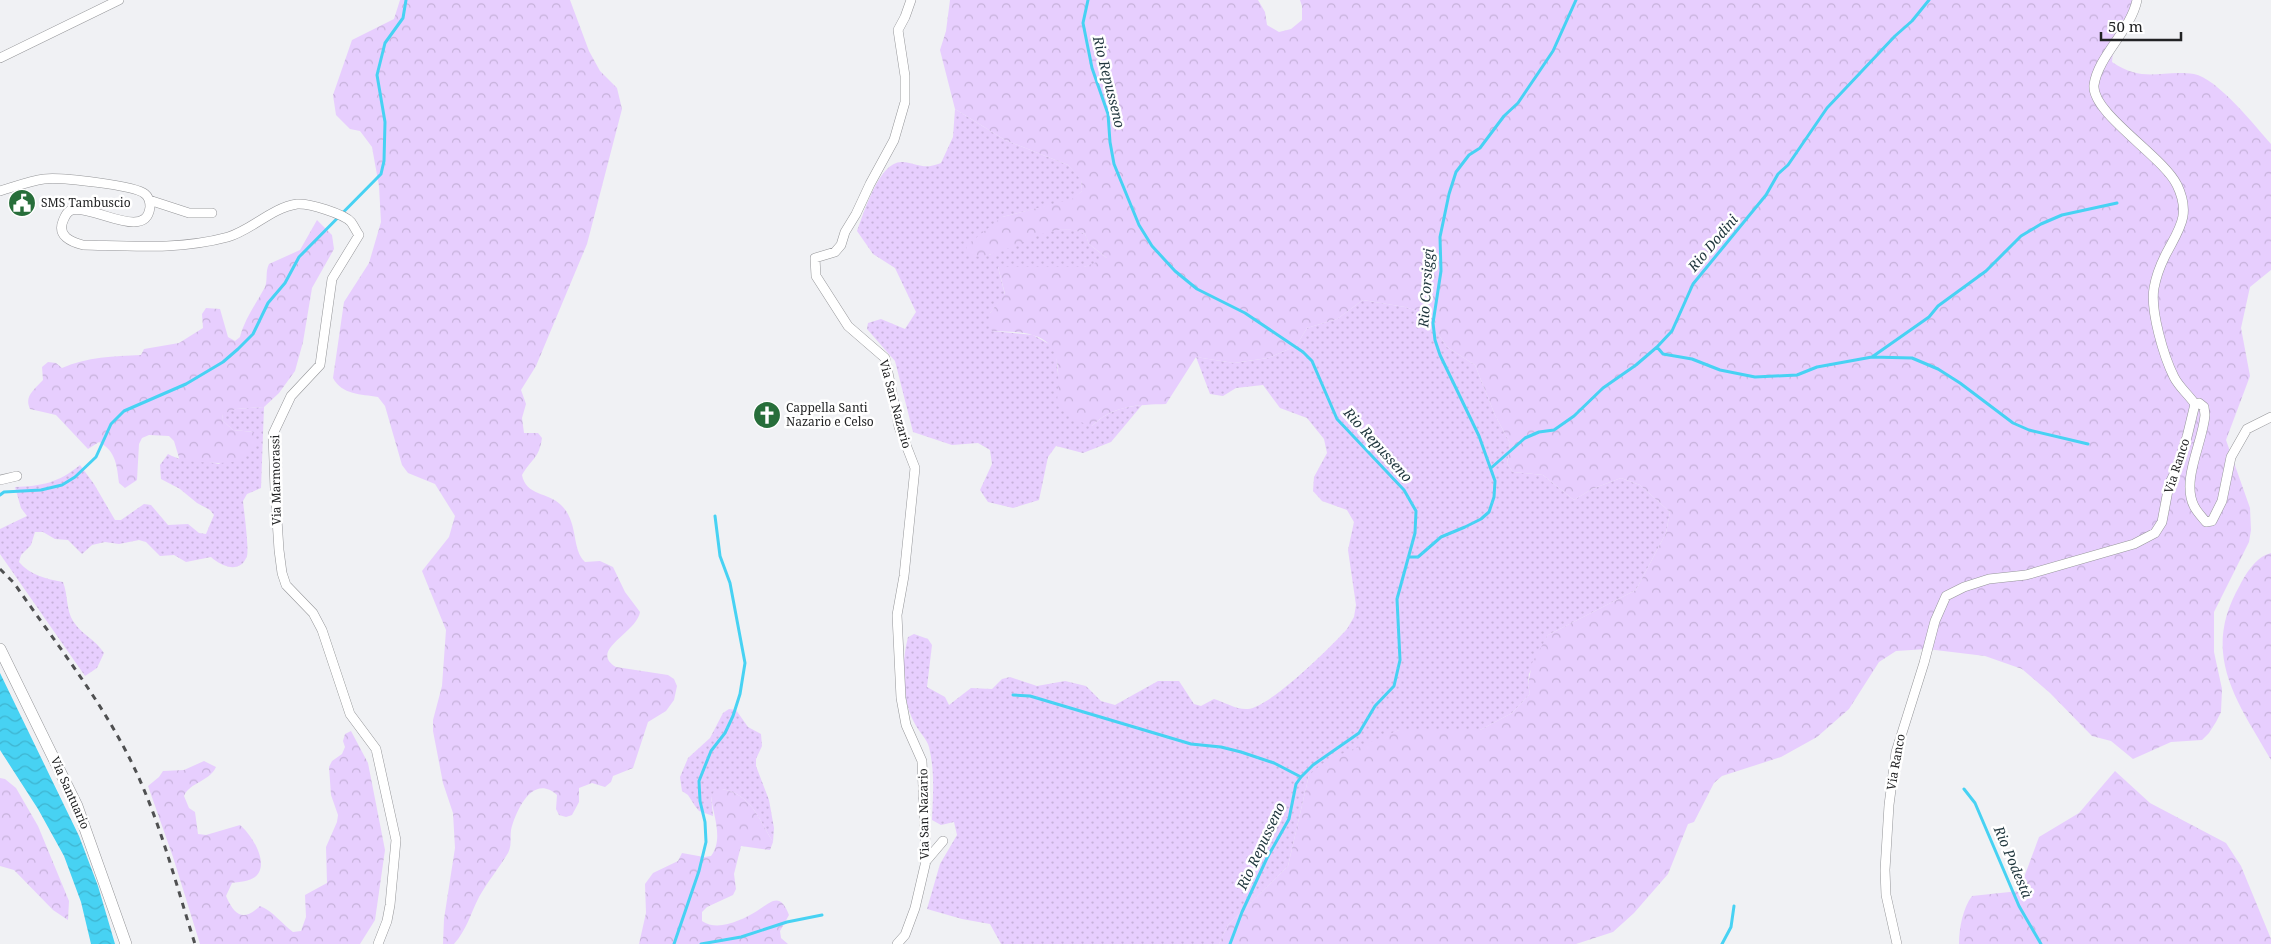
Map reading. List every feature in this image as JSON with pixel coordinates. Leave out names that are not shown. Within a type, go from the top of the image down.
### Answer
[{"type":"main road","name":"Via Santuario","points":[[0,649],[78,806],[126,944]]},
{"type":"street","points":[[0,58],[119,0]]},
{"type":"street","name":"Via San Nazario","points":[[897,944],[905,935],[915,908],[926,860],[922,761],[906,725],[901,698],[897,615],[904,576],[915,468],[899,427],[885,358],[848,326],[816,276],[815,258],[834,252],[841,245],[845,232],[894,140],[905,102],[904,76],[898,30],[905,18],[911,0]]},
{"type":"street","points":[[2137,0],[2127,24],[2100,68],[2094,85],[2095,96],[2114,121],[2161,163],[2177,185],[2184,211],[2183,224],[2161,264],[2154,298],[2159,332],[2174,376],[2195,404],[2200,403],[2204,408],[2205,415],[2193,464],[2191,492],[2194,506],[2206,522],[2212,521],[2216,516],[2222,501],[2231,456],[2246,429],[2271,417]]},
{"type":"street","points":[[0,191],[27,182],[57,178],[131,188],[146,194],[150,200],[189,213],[212,213]]},
{"type":"street","name":"Via Marmorassi","points":[[150,200],[149,213],[140,222],[122,221],[87,210],[72,210],[66,214],[63,220],[62,234],[71,242],[83,244],[165,247],[230,236],[278,211],[298,204],[318,206],[350,221],[358,236],[332,279],[320,365],[291,396],[273,434],[279,550],[282,573],[286,584],[318,621],[350,714],[376,749],[396,840],[390,905],[387,921],[378,944]]},
{"type":"street","name":"Via Ranco","points":[[1897,944],[1886,895],[1884,870],[1889,805],[1896,752],[1935,621],[1946,596],[1964,587],[1989,579],[2026,575],[2134,544],[2155,533],[2162,522],[2169,485],[2185,444],[2195,404]]},
{"type":"street","points":[[0,480],[17,476]]},
{"type":"street","points":[[926,860],[943,841]]},
{"type":"green space","points":[[400,0],[570,0],[589,51],[600,71],[617,88],[622,109],[587,244],[536,366],[521,390],[526,404],[522,418],[524,433],[538,433],[542,438],[537,455],[522,475],[528,487],[561,505],[570,519],[581,557],[585,562],[600,561],[613,567],[625,592],[640,612],[637,620],[610,648],[607,654],[609,661],[616,667],[668,675],[674,679],[677,686],[674,700],[666,711],[648,722],[633,768],[613,776],[611,782],[605,787],[592,783],[579,788],[579,802],[572,815],[566,817],[559,815],[556,809],[557,795],[548,789],[540,788],[533,791],[527,797],[521,804],[513,822],[508,853],[482,891],[465,927],[454,944],[443,944],[444,919],[455,848],[453,813],[443,783],[433,731],[433,720],[442,686],[446,630],[422,571],[449,537],[455,516],[435,484],[408,473],[402,465],[385,406],[378,397],[347,391],[341,388],[333,378],[344,302],[369,263],[381,222],[379,186],[372,147],[360,131],[350,129],[336,115],[333,95],[352,40],[394,19]]},
{"type":"green space","points":[[950,0],[1258,0],[1265,12],[1267,25],[1279,32],[1291,29],[1302,20],[1300,0],[2133,0],[2113,51],[2112,62],[2124,69],[2144,74],[2183,73],[2203,77],[2224,93],[2271,144],[2271,270],[2250,287],[2241,328],[2250,376],[2226,440],[2250,508],[2251,530],[2249,542],[2214,612],[2214,652],[2222,689],[2221,712],[2216,722],[2202,740],[2171,742],[2133,759],[2111,741],[2092,736],[2050,693],[2022,669],[1985,656],[1927,649],[1896,651],[1879,662],[1849,709],[1817,737],[1781,757],[1722,776],[1714,783],[1694,822],[1688,824],[1668,874],[1634,913],[1613,932],[1576,944],[1219,944],[1228,925],[1288,866],[1309,775],[1327,760],[1399,730],[1480,730],[1512,713],[1530,694],[1528,685],[1532,663],[1548,635],[1636,590],[1666,533],[1670,512],[1640,485],[1621,478],[1592,489],[1574,500],[1543,475],[1513,472],[1507,464],[1510,443],[1495,415],[1475,365],[1447,347],[1424,313],[1405,307],[1363,300],[1337,319],[1307,328],[1296,346],[1268,358],[1234,363],[1196,357],[1166,404],[1136,406],[1117,410],[1100,419],[1092,426],[1072,419],[1057,405],[1057,363],[1055,354],[1050,346],[1043,339],[1027,334],[992,331],[988,323],[990,313],[1005,294],[998,267],[1084,267],[1107,258],[1089,244],[1085,234],[1073,230],[1048,232],[1000,252],[983,256],[969,256],[966,246],[1002,217],[1072,199],[1082,191],[1081,180],[1068,165],[1005,140],[955,109],[940,50],[946,31]]},
{"type":"green space","points":[[955,109],[1005,140],[1068,165],[1081,179],[1082,191],[1072,200],[1002,217],[989,255],[1036,235],[1062,229],[1074,230],[1085,234],[1089,244],[1108,259],[1084,267],[998,267],[1005,295],[990,313],[992,331],[1033,335],[1049,344],[1056,352],[1058,374],[1092,426],[1103,417],[1115,411],[1142,405],[1111,442],[1083,453],[1056,446],[1048,457],[1039,500],[1013,508],[988,502],[980,490],[992,464],[990,450],[978,443],[952,445],[913,432],[895,361],[867,329],[868,323],[881,319],[905,329],[916,312],[895,268],[873,254],[857,231],[868,201],[880,178],[894,164],[903,162],[926,166],[941,163],[953,137]]},
{"type":"green space","points":[[317,220],[332,235],[334,249],[312,288],[303,342],[295,371],[279,393],[264,407],[236,409],[223,414],[222,420],[233,430],[254,432],[256,444],[243,458],[226,463],[180,461],[174,441],[169,436],[149,435],[142,438],[139,444],[137,480],[125,488],[119,483],[115,460],[105,446],[99,442],[88,449],[56,415],[30,409],[28,404],[29,397],[43,380],[42,367],[48,362],[56,363],[62,368],[91,359],[141,355],[144,349],[179,343],[203,328],[202,314],[206,308],[220,309],[228,337],[235,341],[240,337],[248,317],[265,287],[269,264],[300,250]]},
{"type":"green space","points":[[1363,300],[1405,307],[1424,313],[1447,347],[1475,365],[1495,415],[1510,443],[1507,464],[1513,472],[1543,475],[1574,500],[1592,489],[1621,478],[1640,485],[1670,512],[1666,533],[1636,590],[1548,635],[1529,674],[1528,685],[1530,694],[1512,713],[1480,730],[1399,730],[1309,775],[1288,866],[1228,925],[1219,944],[1001,944],[990,924],[962,919],[927,909],[940,864],[957,835],[954,822],[941,825],[932,820],[933,774],[931,756],[927,741],[910,714],[905,692],[903,670],[908,637],[914,634],[928,639],[932,645],[927,687],[945,697],[949,705],[971,688],[992,689],[1002,679],[1010,677],[1037,686],[1065,681],[1086,686],[1101,701],[1115,705],[1158,681],[1179,681],[1194,704],[1201,706],[1214,699],[1235,707],[1248,709],[1258,706],[1285,688],[1347,629],[1354,617],[1356,605],[1348,550],[1354,522],[1347,510],[1322,501],[1313,491],[1314,477],[1327,453],[1324,439],[1307,418],[1280,408],[1263,385],[1236,388],[1223,396],[1210,394],[1196,357],[1234,363],[1268,358],[1296,346],[1307,328],[1337,319]]},
{"type":"green space","points":[[264,407],[261,488],[247,494],[243,501],[247,556],[240,565],[235,567],[225,566],[211,557],[186,562],[174,555],[160,556],[146,542],[139,540],[119,544],[105,542],[92,545],[82,554],[68,540],[55,539],[43,532],[35,532],[31,545],[21,555],[19,562],[39,576],[63,582],[69,612],[73,621],[104,653],[97,668],[85,676],[0,554],[0,529],[27,516],[21,508],[15,487],[33,486],[57,480],[80,465],[94,484],[115,520],[121,520],[144,504],[151,505],[168,525],[188,524],[199,533],[206,534],[214,515],[210,510],[197,503],[180,489],[161,479],[160,465],[168,454],[181,459],[219,464],[254,432],[233,430],[222,420],[223,413],[236,409]]},
{"type":"green space","points":[[2271,553],[2271,760],[2246,717],[2228,676],[2223,655],[2223,633],[2228,610],[2246,575],[2256,561]]},
{"type":"green space","points":[[729,709],[736,710],[748,727],[761,734],[762,746],[756,759],[756,766],[769,800],[774,828],[773,842],[758,816],[741,796],[722,789],[711,796],[713,816],[699,811],[688,795],[682,791],[680,777],[688,758],[710,738],[723,713]]},
{"type":"green space","points":[[351,731],[368,763],[385,850],[375,920],[360,944],[200,944],[173,857],[148,786],[163,771],[184,770],[204,761],[216,767],[209,776],[187,791],[184,796],[189,808],[195,812],[198,834],[206,835],[240,825],[254,842],[261,865],[255,877],[232,883],[226,896],[229,903],[236,912],[245,915],[260,906],[273,914],[293,932],[301,931],[306,917],[305,895],[327,883],[326,847],[337,822],[338,815],[331,795],[329,767],[332,761],[342,754],[345,747],[343,741],[345,734]]},
{"type":"green space","points":[[2115,771],[2150,803],[2226,843],[2241,866],[2271,939],[2271,944],[1959,944],[1962,918],[1972,896],[2019,891],[2039,837],[2079,813]]},
{"type":"green space","points":[[0,778],[5,779],[16,788],[38,826],[69,901],[68,920],[53,910],[14,870],[0,866]]},
{"type":"green space","points":[[722,789],[741,796],[747,802],[758,816],[773,842],[770,850],[741,846],[734,874],[736,889],[733,895],[707,907],[702,912],[702,921],[715,925],[730,924],[771,902],[779,901],[786,908],[789,915],[780,931],[781,938],[788,944],[639,944],[646,913],[645,884],[653,873],[678,861],[682,853],[704,857],[711,856],[717,842],[717,827],[711,796],[715,790]]},
{"type":"water","points":[[0,673],[79,836],[98,886],[115,944],[91,944],[81,902],[64,856],[38,809],[0,750]]},
{"type":"waterway","points":[[0,495],[4,492],[41,490],[62,485],[75,477],[96,457],[111,424],[124,411],[186,384],[223,362],[253,334],[268,303],[285,283],[299,257],[381,174],[384,161],[385,122],[377,75],[385,43],[403,18],[406,0]]},
{"type":"waterway","name":"Rio Repusseno","points":[[1088,0],[1083,23],[1092,68],[1108,114],[1114,164],[1139,225],[1152,246],[1175,271],[1197,289],[1245,313],[1303,352],[1312,361],[1337,419],[1404,490],[1416,511],[1415,533],[1397,599],[1400,660],[1394,686],[1375,706],[1359,733],[1313,765],[1296,784],[1289,819],[1267,858],[1242,912],[1230,944]]},
{"type":"waterway","name":"Rio Corsiggi","points":[[1409,557],[1418,557],[1441,537],[1481,519],[1489,512],[1494,497],[1495,481],[1479,436],[1440,355],[1435,340],[1433,323],[1441,271],[1440,237],[1449,194],[1456,172],[1469,155],[1480,148],[1504,116],[1518,103],[1553,51],[1576,0]]},
{"type":"waterway","name":"Rio Dodini","points":[[1491,468],[1525,438],[1539,432],[1554,430],[1574,416],[1603,388],[1636,365],[1657,347],[1672,331],[1693,284],[1766,195],[1778,174],[1788,165],[1827,108],[1895,36],[1912,21],[1929,0]]},
{"type":"waterway","points":[[1657,347],[1663,354],[1692,359],[1720,370],[1755,377],[1797,375],[1817,367],[1872,357],[1929,317],[1938,306],[1986,271],[2021,236],[2041,224],[2062,215],[2117,203]]},
{"type":"waterway","points":[[1872,357],[1912,358],[1938,369],[1960,383],[2013,423],[2029,430],[2088,444]]},
{"type":"waterway","points":[[674,944],[699,871],[706,842],[699,781],[711,751],[725,733],[733,716],[740,694],[745,663],[730,583],[720,556],[715,516]]},
{"type":"waterway","points":[[1013,695],[1030,696],[1191,744],[1221,747],[1241,752],[1274,763],[1301,777]]},
{"type":"waterway","name":"Rio Podestà","points":[[1964,789],[1975,803],[2019,906],[2041,944]]},
{"type":"waterway","points":[[1722,944],[1731,927],[1734,906]]},
{"type":"waterway","points":[[701,944],[741,937],[787,922],[822,915]]},
{"type":"railway","points":[[0,569],[14,583],[83,681],[100,706],[129,758],[157,824],[195,944]]},
{"type":"place","name":"SMS Tambuscio","points":[[22,203]]},
{"type":"place","name":"Cappella Santi Nazario e Celso","points":[[767,415]]}]
